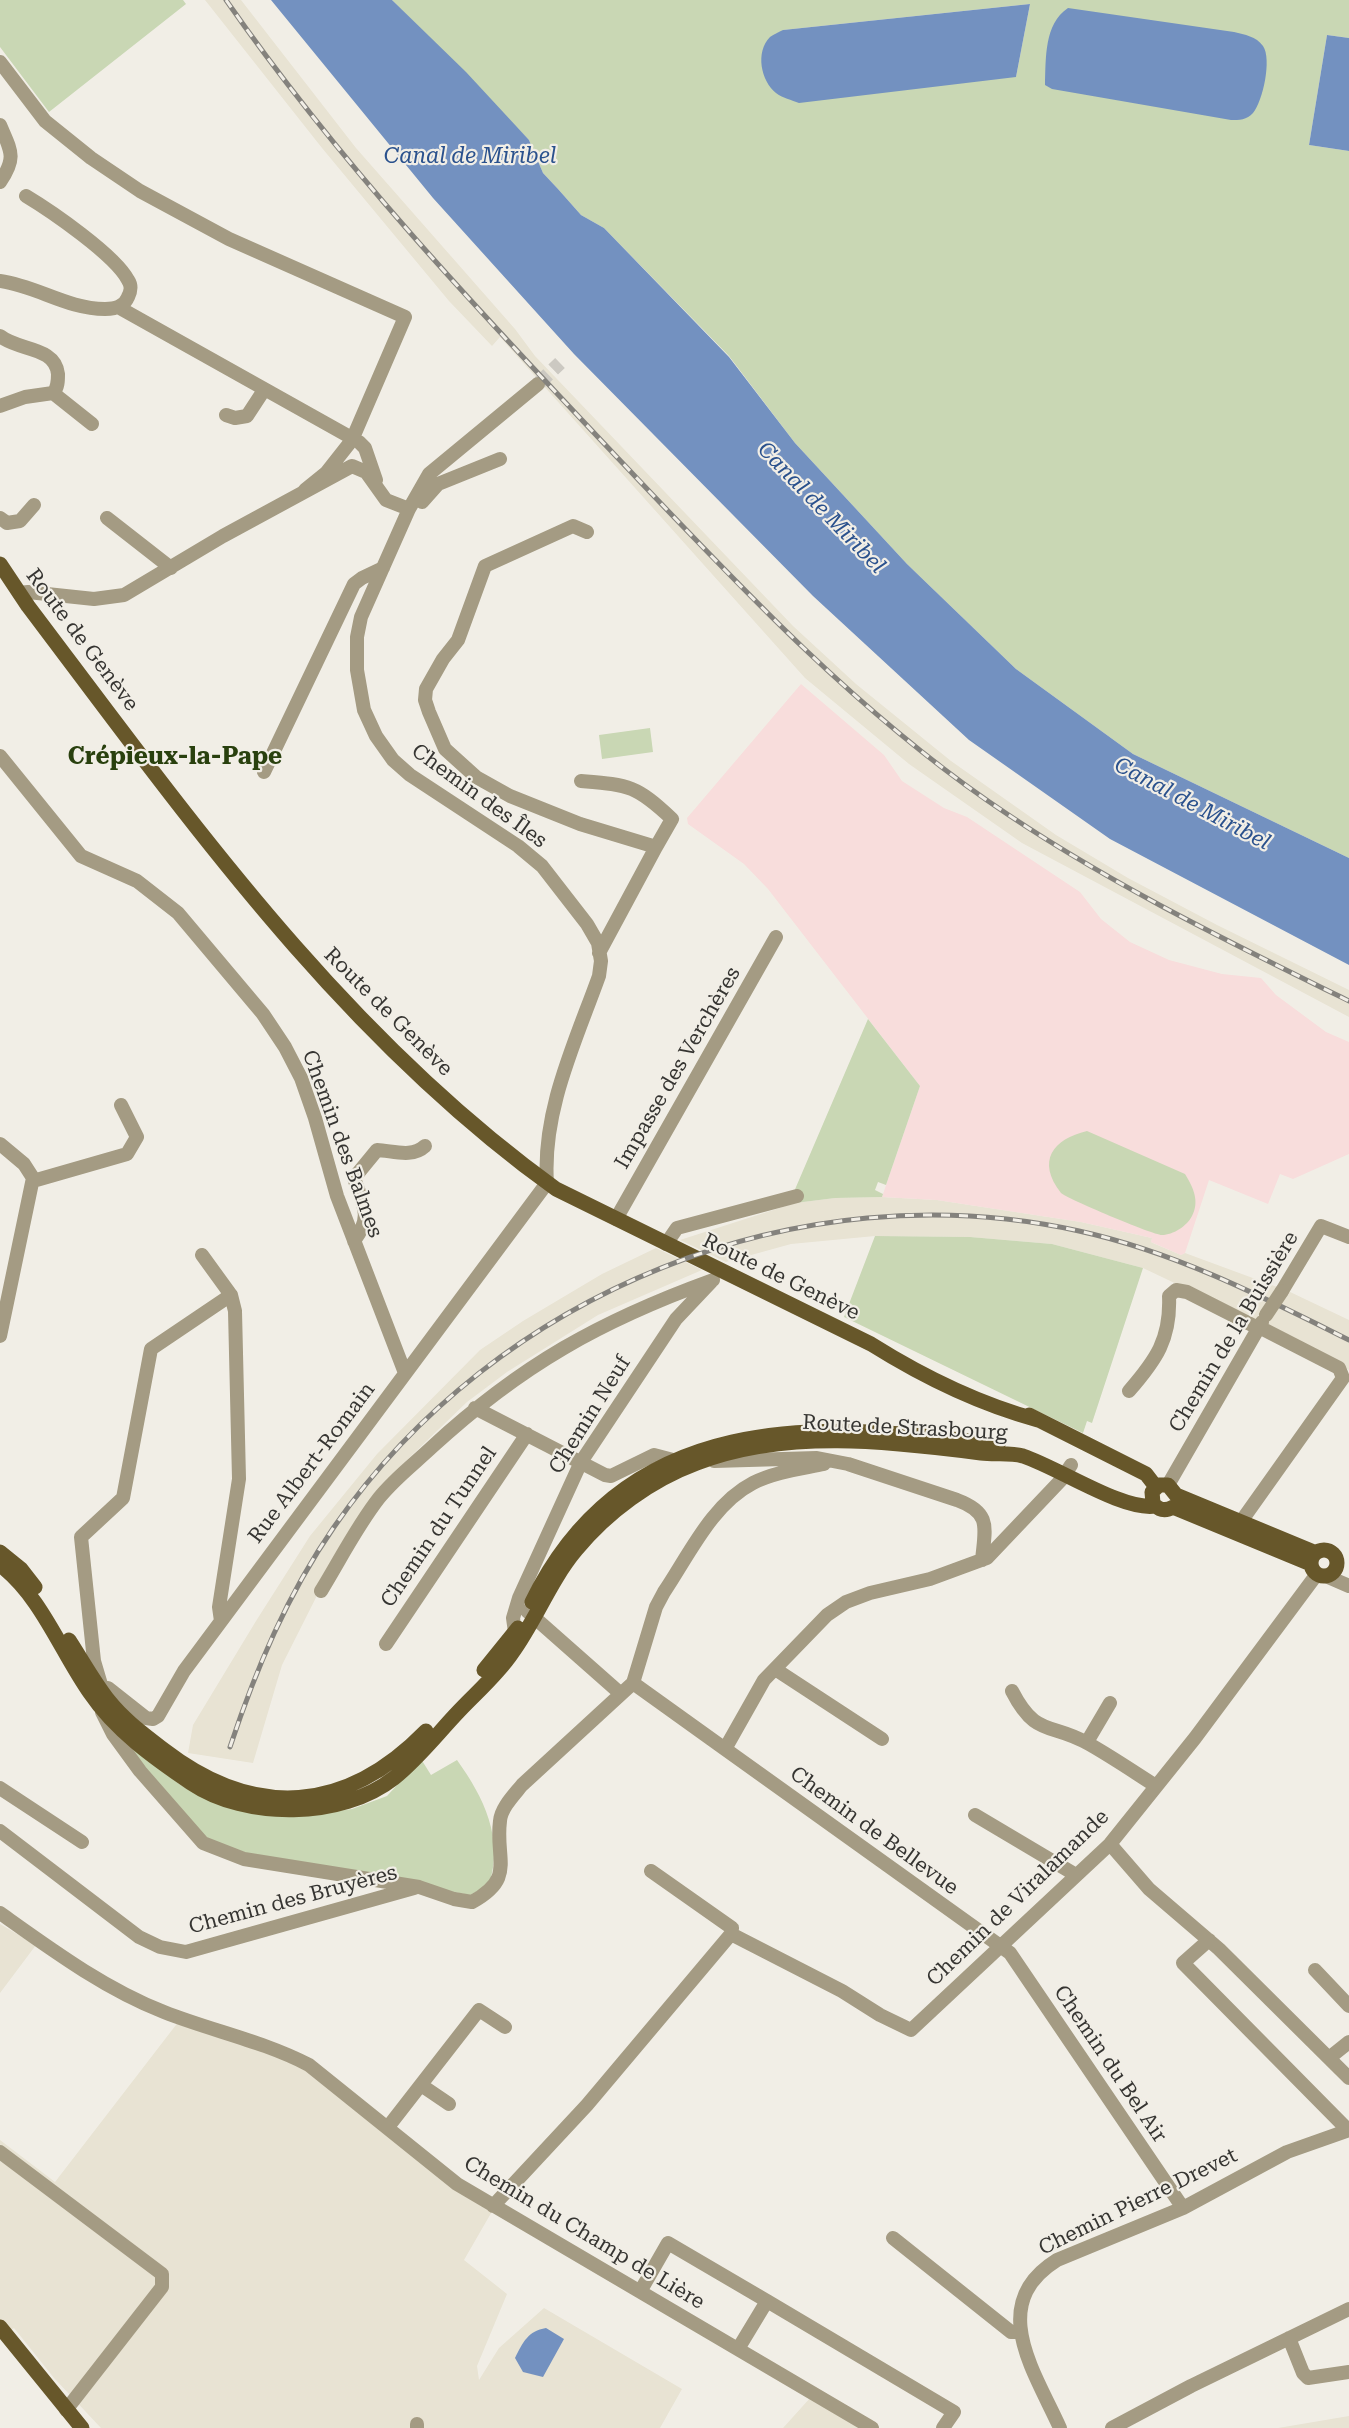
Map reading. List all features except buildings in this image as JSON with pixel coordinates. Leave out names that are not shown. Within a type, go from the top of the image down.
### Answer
[{"type":"main road","name":"Route de Genève","points":[[0,564],[11,586],[229,870],[289,941],[434,1088],[547,1183],[666,1244],[716,1275],[871,1344],[898,1352],[1014,1405],[1038,1420],[1146,1474],[1163,1496],[1327,1565]]},
{"type":"main road","name":"Route de Strasbourg","points":[[0,1552],[21,1569],[34,1585],[97,1690],[102,1710],[124,1732],[195,1786],[234,1802],[270,1808],[331,1807],[351,1802],[393,1779],[510,1657],[531,1615],[544,1576],[561,1550],[580,1528],[618,1494],[673,1460],[743,1438],[783,1432],[829,1431],[930,1435],[1003,1446],[1105,1481],[1130,1498],[1163,1496]]},
{"type":"main road","name":"Route de Strasbourg","points":[[0,1565],[23,1586],[97,1690],[120,1714],[153,1742],[207,1778],[258,1796],[312,1796],[354,1785],[397,1758],[472,1683],[531,1615],[575,1550],[612,1513],[663,1479],[697,1462],[745,1449],[798,1442],[863,1443],[936,1447],[991,1455],[1014,1454],[1069,1469]]},
{"type":"main road","name":"Route de Genève","points":[[1163,1496],[1240,1523],[1327,1565]]},
{"type":"main road","points":[[0,2327],[82,2428]]},
{"type":"street","points":[[0,62],[45,121],[91,158],[140,191],[229,239],[405,316],[352,440],[347,461]]},
{"type":"street","points":[[0,125],[12,158],[11,166],[0,182]]},
{"type":"street","points":[[26,196],[57,214],[125,275],[131,290],[127,301],[118,307]]},
{"type":"street","points":[[0,280],[81,307],[118,307],[365,448],[378,489]]},
{"type":"street","points":[[0,336],[18,347],[43,353],[52,358],[57,367],[58,379],[53,393]]},
{"type":"street","name":"Chemin des Îles","points":[[538,384],[429,474],[408,512],[361,617],[357,637],[357,670],[364,710],[376,736],[393,760],[410,775],[518,846],[542,867],[587,924],[599,953],[599,976],[551,1112],[547,1183]]},
{"type":"street","points":[[226,415],[236,418],[247,416],[264,390]]},
{"type":"street","points":[[0,406],[25,397],[53,393],[92,424]]},
{"type":"street","points":[[11,586],[28,591],[108,599],[136,589],[305,490],[347,461],[363,456],[365,448]]},
{"type":"street","points":[[347,461],[366,472],[386,500],[408,512],[438,484],[500,459]]},
{"type":"street","points":[[0,518],[8,523],[20,521],[34,505]]},
{"type":"street","points":[[107,518],[171,568]]},
{"type":"street","points":[[587,532],[573,526],[485,566],[458,640],[426,689],[425,700],[445,749],[476,777],[510,796],[580,824],[656,847]]},
{"type":"street","points":[[264,772],[354,584],[383,568]]},
{"type":"street","points":[[328,639],[344,635],[357,637]]},
{"type":"street","name":"Chemin des Balmes","points":[[0,756],[81,856],[137,881],[178,913],[263,1014],[285,1047],[301,1078],[337,1196],[405,1373]]},
{"type":"street","points":[[581,781],[627,786],[647,795],[672,819],[599,953]]},
{"type":"street","name":"Impasse des Verchères","points":[[616,1219],[776,937]]},
{"type":"street","points":[[33,1181],[127,1154],[137,1137],[121,1105]]},
{"type":"street","points":[[0,1144],[24,1164],[33,1181],[0,1336]]},
{"type":"street","points":[[354,1241],[365,1227],[366,1218],[354,1178],[377,1150],[411,1154],[418,1153],[425,1146]]},
{"type":"street","name":"Rue Albert-Romain","points":[[97,1690],[108,1688],[146,1718],[153,1719],[166,1707],[184,1671],[547,1183]]},
{"type":"street","points":[[666,1244],[677,1228],[797,1196]]},
{"type":"street","name":"Chemin de la Buissière","points":[[1163,1496],[1261,1323],[1321,1226],[1349,1237]]},
{"type":"street","points":[[202,1255],[231,1295],[235,1311],[239,1479],[219,1607],[221,1621]]},
{"type":"street","points":[[0,1271],[12,1282]]},
{"type":"street","points":[[321,1591],[381,1496],[475,1408],[504,1385],[572,1342],[658,1300],[716,1275]]},
{"type":"street","name":"Chemin Neuf","points":[[515,1632],[513,1618],[519,1598],[581,1462],[672,1326],[716,1275]]},
{"type":"street","points":[[1129,1391],[1160,1351],[1170,1314],[1169,1296],[1176,1290],[1188,1292],[1261,1323],[1339,1368],[1343,1378],[1240,1523]]},
{"type":"street","points":[[97,1690],[81,1537],[123,1497],[151,1348],[231,1295]]},
{"type":"street","points":[[475,1408],[610,1476],[654,1455],[673,1460]]},
{"type":"street","name":"Chemin du Tunnel","points":[[386,1644],[527,1434]]},
{"type":"street","points":[[697,1462],[805,1458],[848,1464],[970,1504],[978,1511],[986,1524],[982,1560]]},
{"type":"street","points":[[102,1710],[105,1722],[140,1771],[203,1843],[244,1858],[418,1887],[463,1902],[472,1902],[493,1889],[500,1872],[500,1819],[507,1804],[522,1785],[633,1683],[656,1607],[664,1592],[730,1498],[754,1482],[775,1474],[834,1462]]},
{"type":"street","points":[[725,1749],[765,1680],[827,1615],[846,1602],[870,1593],[930,1578],[982,1560],[994,1553],[1069,1469]]},
{"type":"street","points":[[1327,1565],[1348,1586]]},
{"type":"street","name":"Chemin de Viralamande","points":[[651,1871],[732,1928],[731,1934],[842,1991],[880,2015],[911,2030],[999,1945],[1110,1844],[1327,1565]]},
{"type":"street","points":[[531,1615],[621,1694]]},
{"type":"street","points":[[775,1669],[882,1740]]},
{"type":"street","name":"Chemin de Bellevue","points":[[633,1683],[999,1945]]},
{"type":"street","points":[[1012,1691],[1022,1712],[1035,1723],[1087,1742],[1156,1786]]},
{"type":"street","points":[[1087,1742],[1110,1703]]},
{"type":"street","points":[[0,1788],[82,1842]]},
{"type":"street","points":[[975,1815],[1076,1875]]},
{"type":"street","name":"Chemin des Bruyères","points":[[0,1831],[140,1937],[160,1947],[186,1952],[418,1887]]},
{"type":"street","points":[[1110,1844],[1149,1889],[1209,1940],[1349,2078]]},
{"type":"street","name":"Chemin du Champ de Lière","points":[[0,1914],[86,1972],[129,1996],[165,2012],[282,2051],[309,2065],[457,2184],[872,2428]]},
{"type":"street","points":[[493,2206],[587,2105],[731,1934]]},
{"type":"street","name":"Chemin Pierre Drevet","points":[[1060,2428],[1019,2332],[1021,2302],[1030,2285],[1044,2268],[1057,2260],[1183,2208],[1287,2152],[1348,2130],[1184,1963],[1209,1940]]},
{"type":"street","name":"Chemin du Bel Air","points":[[999,1945],[1010,1953],[1183,2208]]},
{"type":"street","points":[[1315,1970],[1349,2006]]},
{"type":"street","points":[[388,2127],[479,2010],[505,2027]]},
{"type":"street","points":[[1329,2058],[1349,2042]]},
{"type":"street","points":[[421,2085],[449,2104]]},
{"type":"street","points":[[0,2152],[162,2274],[162,2287],[66,2410]]},
{"type":"street","points":[[893,2238],[1011,2332],[1019,2332]]},
{"type":"street","points":[[640,2290],[668,2243],[954,2412],[943,2428]]},
{"type":"street","points":[[738,2349],[767,2301]]},
{"type":"street","points":[[1112,2428],[1197,2383],[1349,2309]]},
{"type":"street","points":[[1289,2338],[1303,2373],[1308,2378],[1349,2372]]},
{"type":"shaded area","points":[[205,0],[241,0],[356,148],[515,329],[535,356],[793,626],[856,684],[951,761],[1056,835],[1128,878],[1349,990],[1349,1017],[1022,843],[909,764],[805,678],[500,337],[492,346],[449,301],[322,148]]},
{"type":"shaded area","points":[[801,684],[884,755],[902,781],[944,808],[967,817],[1080,892],[1101,919],[1130,942],[1169,960],[1222,974],[1261,978],[1276,995],[1326,1032],[1349,1042],[1349,1154],[1293,1179],[1280,1174],[1268,1204],[1209,1180],[1185,1253],[1181,1255],[1151,1242],[1152,1238],[1081,1222],[937,1200],[882,1197],[920,1086],[768,889],[744,864],[688,824],[687,818]]},
{"type":"shaded area","points":[[882,1197],[937,1200],[1081,1222],[1152,1238],[1151,1242],[1181,1255],[1185,1253],[1288,1291],[1349,1320],[1349,1370],[1267,1327],[1143,1268],[1052,1244],[970,1237],[875,1236],[791,1244],[726,1262],[680,1240],[795,1203],[835,1198]]},
{"type":"shaded area","points":[[656,1248],[702,1270],[598,1315],[507,1372],[467,1402],[381,1485],[348,1534],[282,1665],[253,1763],[188,1753],[193,1725],[256,1621],[310,1536],[377,1454],[480,1350],[523,1321],[602,1274]]},
{"type":"shaded area","points":[[0,1924],[36,1945],[0,1993]]},
{"type":"shaded area","points":[[179,2021],[296,2063],[418,2160],[494,2208],[464,2260],[507,2294],[477,2366],[479,2380],[499,2348],[544,2308],[682,2389],[660,2428],[101,2428],[54,2378],[14,2328],[0,2337],[0,2140],[55,2182]]},
{"type":"shaded area","points":[[811,2397],[861,2428],[783,2428]]},
{"type":"shaded area","points":[[1349,2416],[1349,2428],[1278,2428]]},
{"type":"green space","points":[[0,0],[183,0],[186,4],[49,112],[0,47]]},
{"type":"green space","points":[[392,0],[1349,0],[1349,38],[1327,35],[1309,145],[1349,151],[1349,858],[1133,754],[1016,669],[907,564],[795,443],[729,356],[604,228],[581,215],[543,173],[529,140]],"holes":[[[1030,4],[1016,77],[783,30]]]},
{"type":"green space","points":[[650,728],[653,752],[602,759],[599,735]]},
{"type":"green space","points":[[868,1019],[920,1086],[886,1185],[878,1182],[875,1190],[883,1194],[882,1197],[835,1198],[795,1203],[793,1194]]},
{"type":"green space","points":[[1087,1131],[1185,1174],[1193,1189],[1195,1200],[1192,1216],[1187,1223],[1171,1233],[1162,1235],[1110,1216],[1061,1193],[1050,1171],[1049,1161],[1052,1153],[1065,1140]]},
{"type":"green space","points":[[875,1236],[970,1237],[1052,1244],[1143,1268],[1092,1423],[1087,1421],[1083,1433],[844,1317]]},
{"type":"green space","points":[[129,1743],[179,1784],[198,1795],[302,1816],[352,1809],[387,1796],[421,1759],[431,1775],[457,1760],[476,1789],[489,1819],[494,1851],[489,1885],[470,1895],[236,1852],[205,1840],[139,1765]]},
{"type":"water","name":"Canal de Miribel","points":[[271,0],[392,0],[466,72],[529,140],[543,173],[581,215],[604,228],[729,357],[795,443],[907,564],[1016,669],[1133,754],[1349,858],[1349,965],[1110,839],[969,740],[813,596],[574,354],[433,198]]},
{"type":"water","points":[[1030,4],[1016,77],[799,103],[784,98],[771,88],[762,66],[762,50],[765,43],[770,37],[783,30]]},
{"type":"water","points":[[1068,8],[1234,32],[1254,38],[1263,46],[1267,60],[1265,80],[1257,107],[1248,117],[1231,120],[1052,89],[1045,85],[1048,42],[1054,23]]},
{"type":"water","points":[[1327,35],[1349,38],[1349,151],[1309,145]]},
{"type":"water","points":[[546,2328],[564,2339],[543,2377],[523,2372],[515,2358],[518,2352],[530,2335]]},
{"type":"tunnel","points":[[538,384],[560,363]]},
{"type":"railway","points":[[226,0],[315,119],[411,234],[562,399],[702,546],[838,681],[936,763],[1031,830],[1165,908],[1349,1001]]},
{"type":"railway","points":[[230,1747],[262,1661],[302,1579],[334,1527],[401,1444],[479,1373],[567,1314],[662,1268],[763,1235],[867,1218],[973,1216],[1079,1231],[1149,1251],[1217,1277],[1349,1340]]},
{"type":"district","name":"Crépieux-la-Pape","points":[[175,757]]}]
